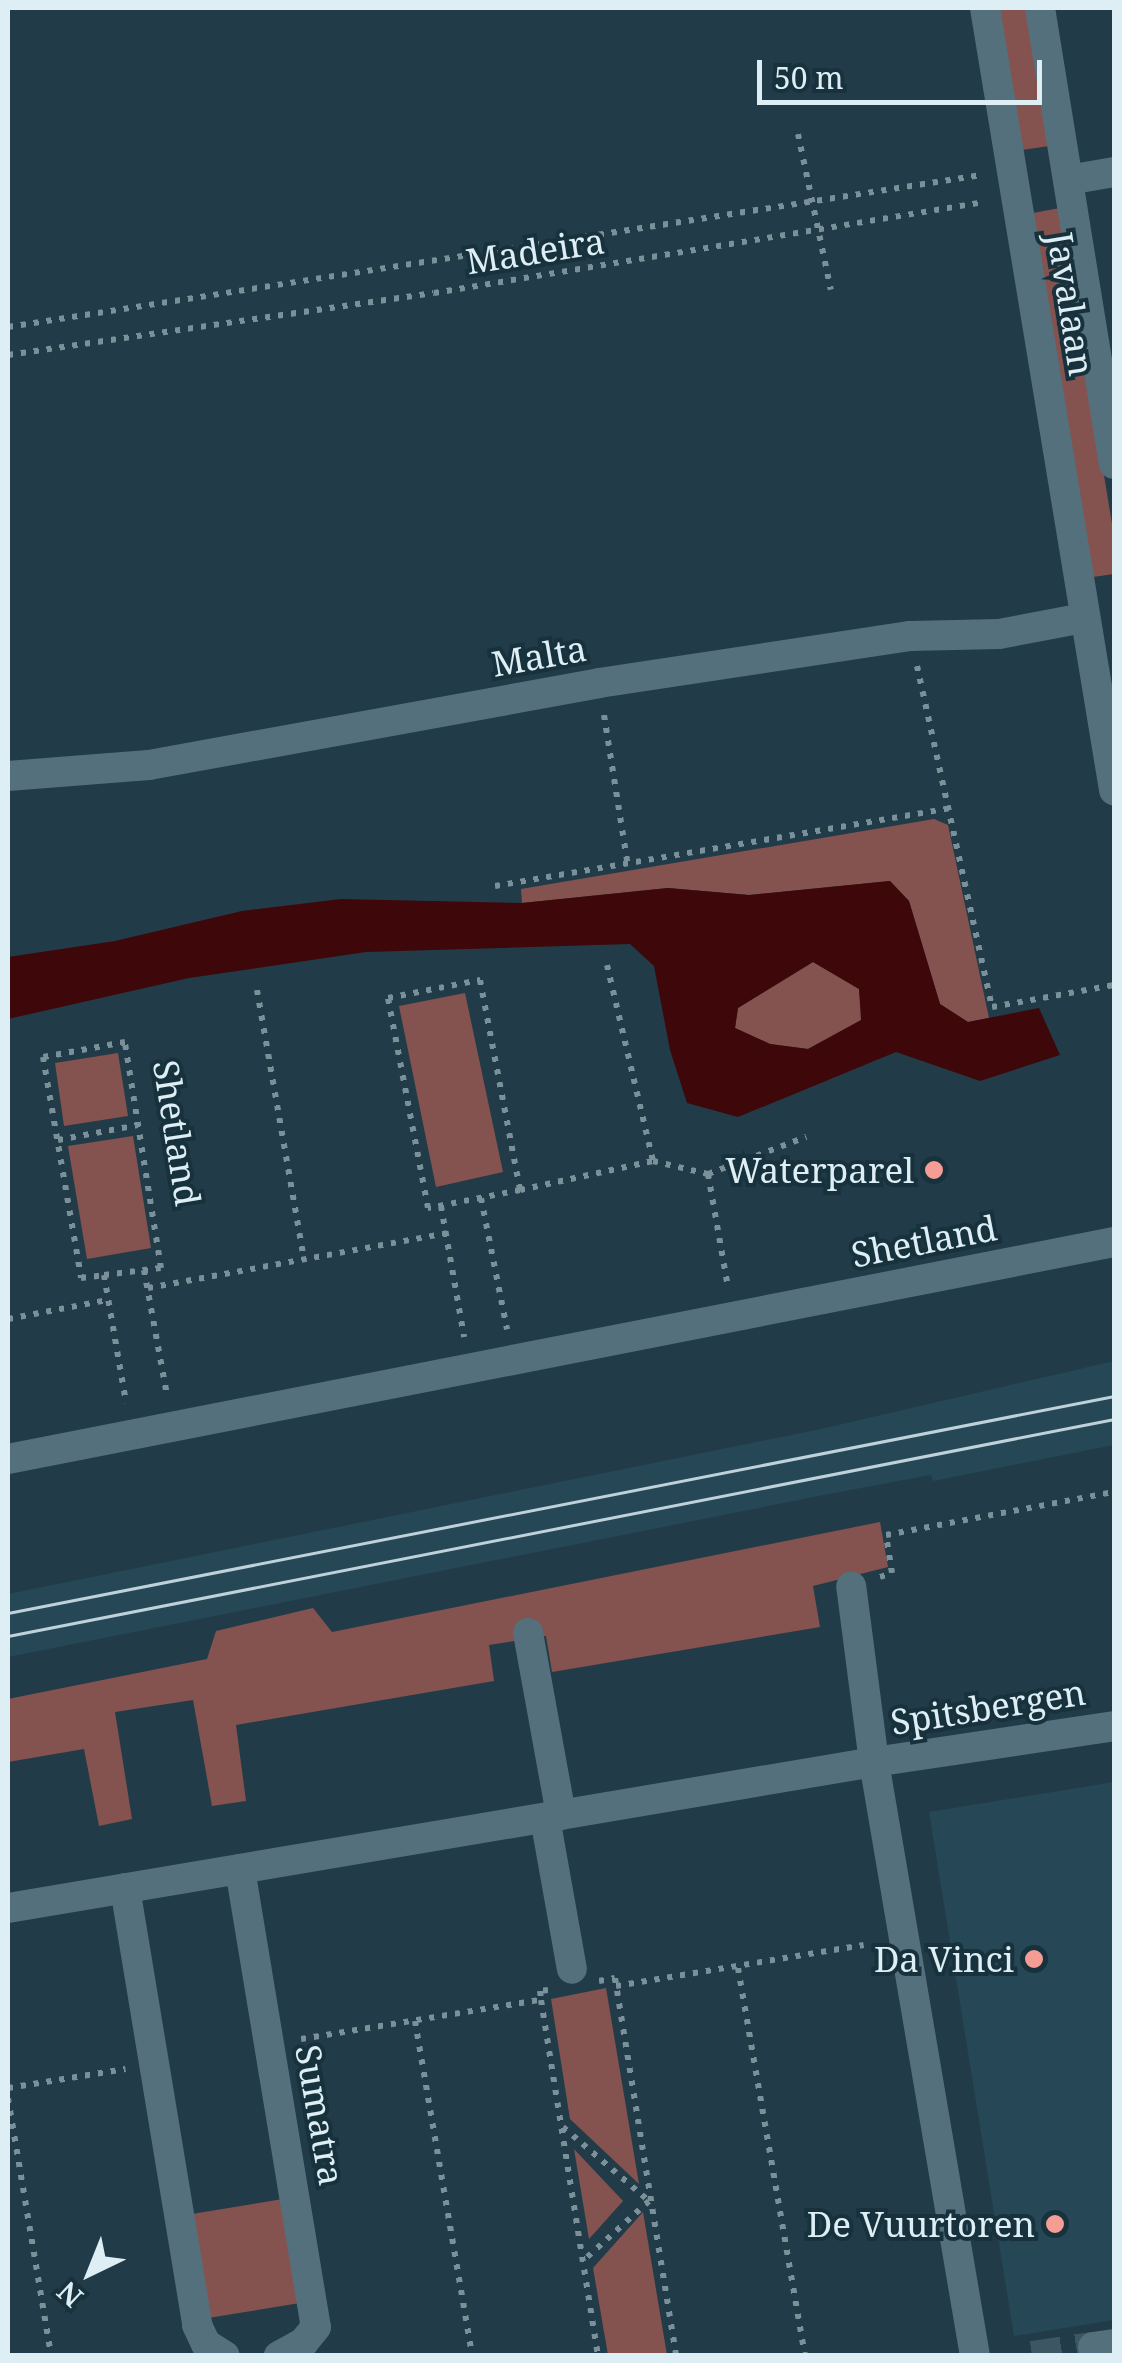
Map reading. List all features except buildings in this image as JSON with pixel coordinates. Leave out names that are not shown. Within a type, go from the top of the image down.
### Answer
[{"type":"street","name":"Javalaan","points":[[985,8],[1114,790]]},
{"type":"street","name":"Javalaan","points":[[1040,8],[1114,464]]},
{"type":"street","points":[[1068,180],[1114,172]]},
{"type":"street","name":"Malta","points":[[8,776],[149,765],[599,683],[910,636],[999,634],[1084,618]]},
{"type":"street","name":"Shetland","points":[[8,1459],[1114,1242]]},
{"type":"street","points":[[8,1908],[874,1762],[851,1586]]},
{"type":"street","points":[[528,1633],[573,1977]]},
{"type":"street","name":"Spitsbergen","points":[[974,2356],[874,1762],[1114,1726]]},
{"type":"street","name":"Sumatra","points":[[240,1868],[316,2326],[304,2342],[279,2356]]},
{"type":"street","points":[[124,1888],[197,2325],[206,2344],[225,2356]]},
{"type":"path","points":[[798,134],[830,290]]},
{"type":"path","points":[[8,327],[812,201],[1014,183]]},
{"type":"path","name":"Madeira","points":[[8,355],[820,230],[1014,183]]},
{"type":"path","points":[[910,636],[992,1007],[1114,986]]},
{"type":"path","points":[[599,683],[628,866]]},
{"type":"path","points":[[495,886],[950,808]]},
{"type":"path","points":[[607,965],[653,1161]]},
{"type":"path","points":[[520,1190],[480,980],[388,998],[428,1208],[520,1190],[653,1161],[708,1174],[806,1137]]},
{"type":"path","points":[[257,990],[304,1260]]},
{"type":"path","name":"Shetland","points":[[104,1275],[81,1278],[43,1056],[125,1042],[161,1268],[144,1270]]},
{"type":"path","points":[[58,1140],[138,1124]]},
{"type":"path","points":[[708,1174],[733,1316]]},
{"type":"path","points":[[480,1198],[513,1359]]},
{"type":"path","points":[[441,1206],[469,1368]]},
{"type":"path","points":[[148,1288],[447,1233]]},
{"type":"path","points":[[132,1434],[104,1275],[144,1270],[172,1425]]},
{"type":"path","points":[[8,1318],[108,1300]]},
{"type":"path","points":[[851,1586],[892,1573],[886,1536],[1114,1492]]},
{"type":"path","points":[[616,1986],[864,1944]]},
{"type":"path","points":[[738,1968],[805,2356]]},
{"type":"path","points":[[598,2356],[540,1991],[573,1977],[615,1978],[676,2356]]},
{"type":"path","points":[[270,2044],[541,2000]]},
{"type":"path","points":[[415,2020],[472,2356]]},
{"type":"path","points":[[8,2088],[154,2064]]},
{"type":"path","points":[[8,2098],[52,2356]]},
{"type":"path","points":[[563,2127],[649,2201]]},
{"type":"path","points":[[583,2261],[649,2201]]},
{"type":"shaded area","points":[[998,8],[1027,8],[1049,146],[1022,150]]},
{"type":"shaded area","points":[[1060,208],[1114,536],[1114,574],[1093,577],[1033,213]]},
{"type":"shaded area","points":[[934,819],[948,825],[989,1018],[968,1022],[940,1004],[909,901],[890,881],[749,895],[668,888],[522,903],[521,889]]},
{"type":"shaded area","points":[[890,881],[909,901],[940,1004],[968,1022],[1039,1008],[1060,1055],[980,1081],[896,1052],[738,1117],[687,1103],[670,1050],[654,966],[630,944],[366,952],[189,978],[8,1019],[8,957],[115,941],[242,911],[341,899],[522,903],[668,888],[749,895]],"holes":[[[813,962],[859,989],[861,1020],[808,1049],[770,1044],[735,1028],[738,1008]]]},
{"type":"shaded area","points":[[813,962],[859,989],[862,1020],[808,1049],[770,1044],[735,1028],[738,1008]]},
{"type":"shaded area","points":[[465,993],[503,1172],[436,1187],[399,1006]]},
{"type":"shaded area","points":[[118,1053],[128,1116],[64,1126],[55,1063]]},
{"type":"shaded area","points":[[133,1136],[151,1248],[87,1259],[68,1146]]},
{"type":"shaded area","points":[[1114,1361],[1114,1445],[933,1481],[931,1475],[834,1493],[8,1657],[8,1594],[821,1429]]},
{"type":"shaded area","points":[[880,1522],[888,1567],[813,1586],[820,1627],[552,1672],[546,1636],[489,1645],[494,1681],[236,1725],[246,1801],[212,1806],[193,1700],[115,1712],[132,1819],[99,1826],[84,1749],[8,1762],[8,1699],[207,1659],[216,1631],[313,1608],[332,1632]]},
{"type":"shaded area","name":"Da Vinci","points":[[1114,1782],[1114,2320],[1014,2336],[929,1812]]},
{"type":"shaded area","points":[[606,1988],[639,2184],[570,2119],[551,1999]]},
{"type":"shaded area","points":[[574,2149],[623,2201],[589,2239]]},
{"type":"shaded area","points":[[283,2199],[300,2303],[208,2318],[192,2214]]},
{"type":"shaded area","points":[[643,2212],[667,2355],[608,2355],[593,2268]]},
{"type":"tunnel","points":[[1032,2356],[1093,2347]]},
{"type":"tram line","points":[[8,1613],[1114,1396]]},
{"type":"tram line","points":[[8,1636],[1114,1419]]},
{"type":"place","name":"Waterparel","points":[[934,1170]]},
{"type":"place","name":"Da Vinci","points":[[1034,1959]]},
{"type":"place","name":"De Vuurtoren","points":[[1055,2224]]}]
